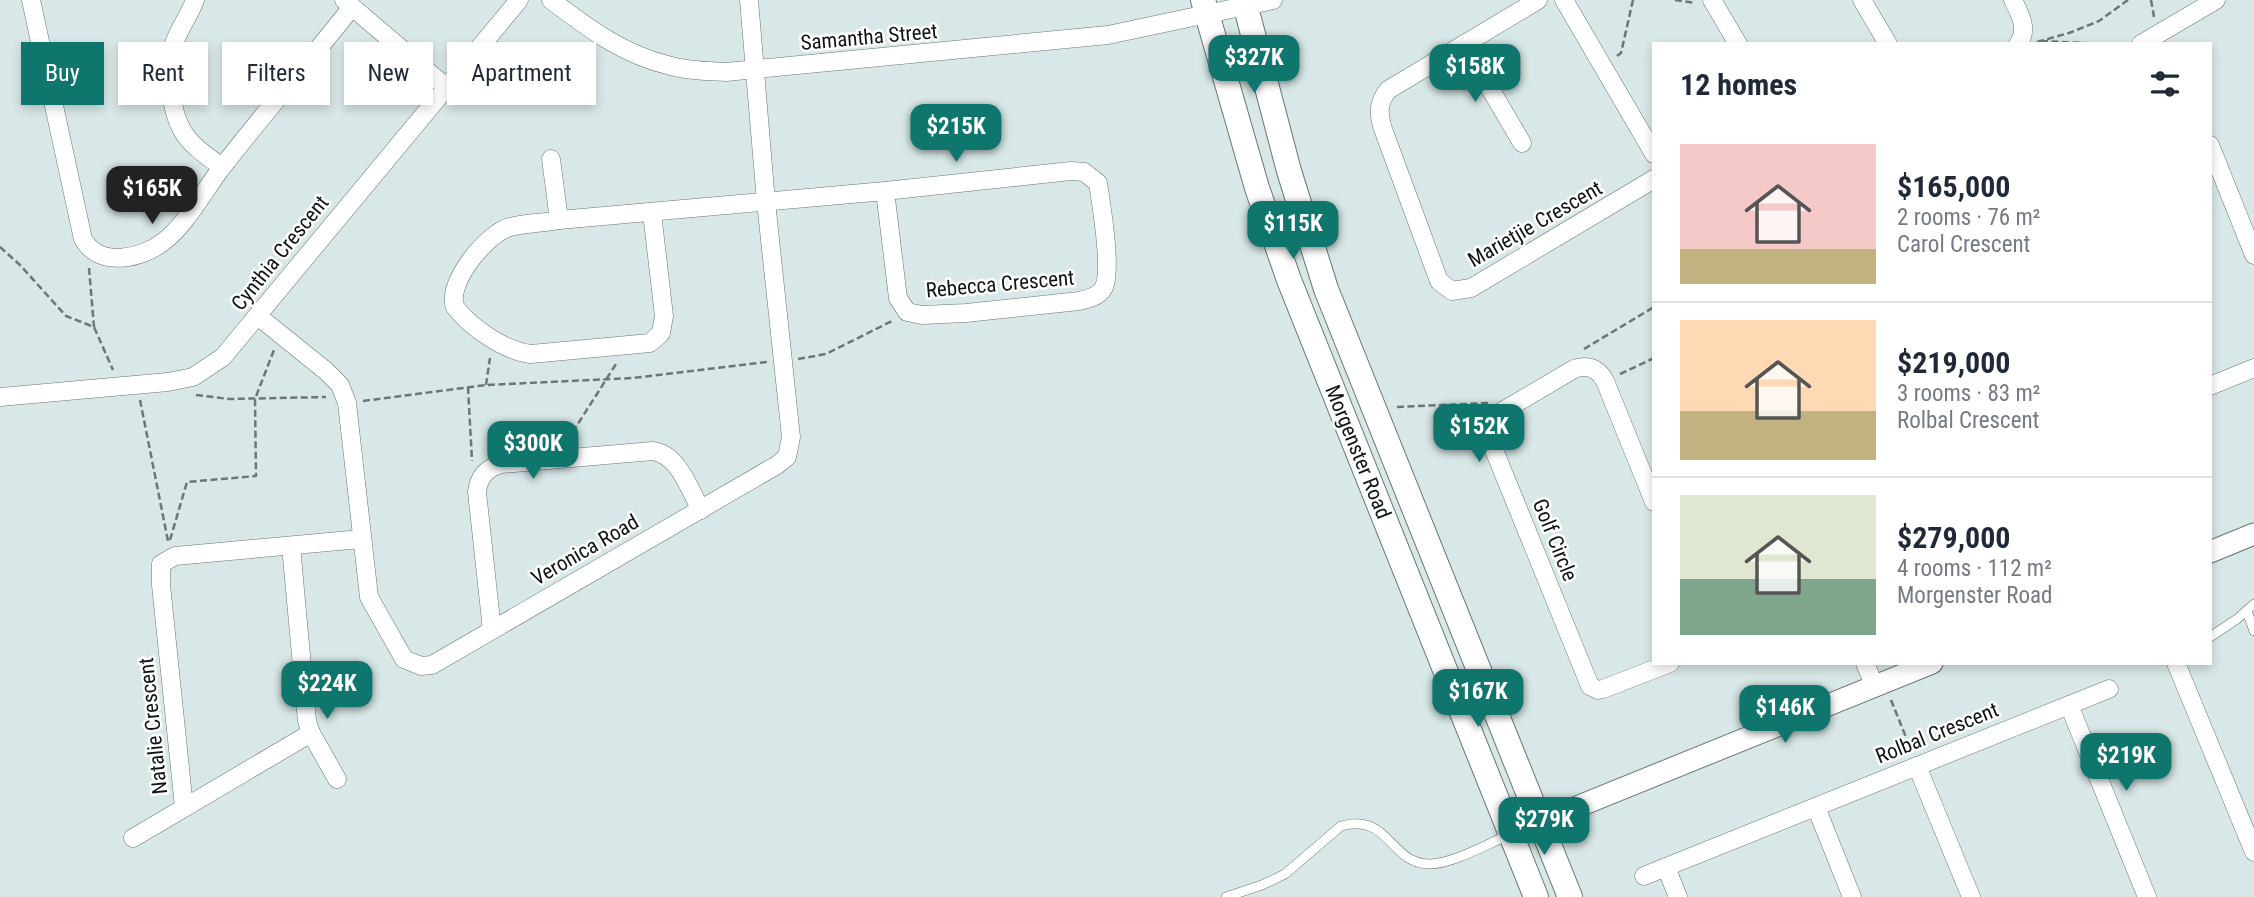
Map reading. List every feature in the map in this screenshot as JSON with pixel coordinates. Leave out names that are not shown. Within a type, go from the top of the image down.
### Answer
[{"type":"main road","name":"Morgenster Road","points":[[1245,4],[1289,171],[1326,289],[1570,897]]},
{"type":"main road","name":"Morgenster Road","points":[[1205,8],[1258,188],[1289,280],[1536,897]]},
{"type":"street","points":[[31,0],[78,218],[87,246],[102,256],[138,255],[167,240],[348,4],[446,87]]},
{"type":"street","points":[[195,0],[172,47],[170,80],[182,130],[222,167]]},
{"type":"street","name":"Cynthia Crescent","points":[[0,397],[183,379],[202,373],[223,358],[519,0]]},
{"type":"street","name":"Samantha Street","points":[[551,0],[600,35],[636,55],[672,67],[726,72],[1108,35],[1205,8],[1273,0]]},
{"type":"street","name":"Veronica Road","points":[[259,317],[340,385],[347,403],[369,597],[404,659],[421,666],[432,665],[701,510],[787,457],[791,438],[766,202],[749,0]]},
{"type":"street","name":"Marietjie Crescent","points":[[1538,0],[1388,90],[1382,98],[1378,116],[1432,267],[1444,286],[1458,291],[1471,288],[1652,180]]},
{"type":"street","points":[[1564,0],[1652,151]]},
{"type":"street","points":[[1862,0],[1887,42]]},
{"type":"street","points":[[2013,0],[2021,16],[2021,36]]},
{"type":"street","points":[[2148,42],[2166,37],[2216,0]]},
{"type":"street","points":[[1708,2],[1737,42]]},
{"type":"street","points":[[1464,44],[1522,144]]},
{"type":"street","points":[[2212,150],[2254,255]]},
{"type":"street","points":[[551,159],[559,220]]},
{"type":"street","name":"Rebecca Crescent","points":[[499,344],[459,313],[453,303],[454,289],[465,269],[495,233],[511,227],[559,220],[885,191],[1071,171],[1084,172],[1098,183],[1107,259],[1106,281],[1102,291],[1092,298],[966,313],[922,315],[907,312],[903,308],[896,286],[885,191]]},
{"type":"street","points":[[499,344],[517,353],[531,354],[650,343],[661,333],[664,316],[652,213]]},
{"type":"street","points":[[1583,367],[1596,370],[1605,381],[1652,497]]},
{"type":"street","name":"Golf Circle","points":[[1583,367],[1573,369],[1508,408],[1492,422],[1490,440],[1587,682],[1594,689],[1604,689],[1665,665]]},
{"type":"street","points":[[2212,385],[2254,368]]},
{"type":"street","points":[[492,630],[477,492],[478,482],[489,468],[501,464],[653,451],[663,453],[676,464],[701,510]]},
{"type":"street","points":[[2212,551],[2254,534]]},
{"type":"street","name":"Natalie Crescent","points":[[311,733],[184,807],[161,564],[174,556],[361,539]]},
{"type":"street","points":[[291,546],[307,721],[337,779]]},
{"type":"street","points":[[1866,665],[1883,693]]},
{"type":"street","points":[[1510,834],[1883,693],[1929,665]]},
{"type":"street","points":[[2177,665],[2254,852]]},
{"type":"street","name":"Rolbal Crescent","points":[[1644,876],[1816,807],[1916,763],[2109,689]]},
{"type":"street","points":[[2069,705],[2147,897]]},
{"type":"street","points":[[1916,763],[1970,897]]},
{"type":"street","points":[[133,838],[184,807]]},
{"type":"street","points":[[1816,807],[1852,897]]},
{"type":"street","points":[[1666,867],[1678,897]]},
{"type":"lane","points":[[2251,608],[2254,631]]},
{"type":"lane","points":[[2212,636],[2251,608]]},
{"type":"lane","points":[[1226,897],[1285,874],[1341,826],[1347,824],[1369,824],[1384,834],[1404,856],[1424,863],[1445,861],[1510,834]]},
{"type":"path","points":[[1602,66],[1621,53],[1633,0]]},
{"type":"path","points":[[1675,0],[1708,2]]},
{"type":"path","points":[[2037,41],[2069,33],[2099,21],[2128,0]]},
{"type":"path","points":[[2021,36],[2037,41],[2059,42]]},
{"type":"path","points":[[87,246],[94,327],[119,386]]},
{"type":"path","points":[[0,247],[66,316],[94,327]]},
{"type":"path","points":[[183,379],[191,394],[229,399],[325,397],[347,403],[486,385],[632,378],[826,355],[890,323],[903,308]]},
{"type":"path","points":[[1583,367],[1582,350],[1652,308]]},
{"type":"path","points":[[139,385],[140,403],[169,543],[187,482],[256,476],[255,399],[281,335]]},
{"type":"path","points":[[486,385],[490,355],[499,344]]},
{"type":"path","points":[[560,459],[560,452],[627,346]]},
{"type":"path","points":[[1605,381],[1652,360]]},
{"type":"path","points":[[468,387],[472,462],[483,474]]},
{"type":"path","points":[[1393,407],[1483,401],[1508,408]]},
{"type":"path","points":[[1883,693],[1916,763]]}]
